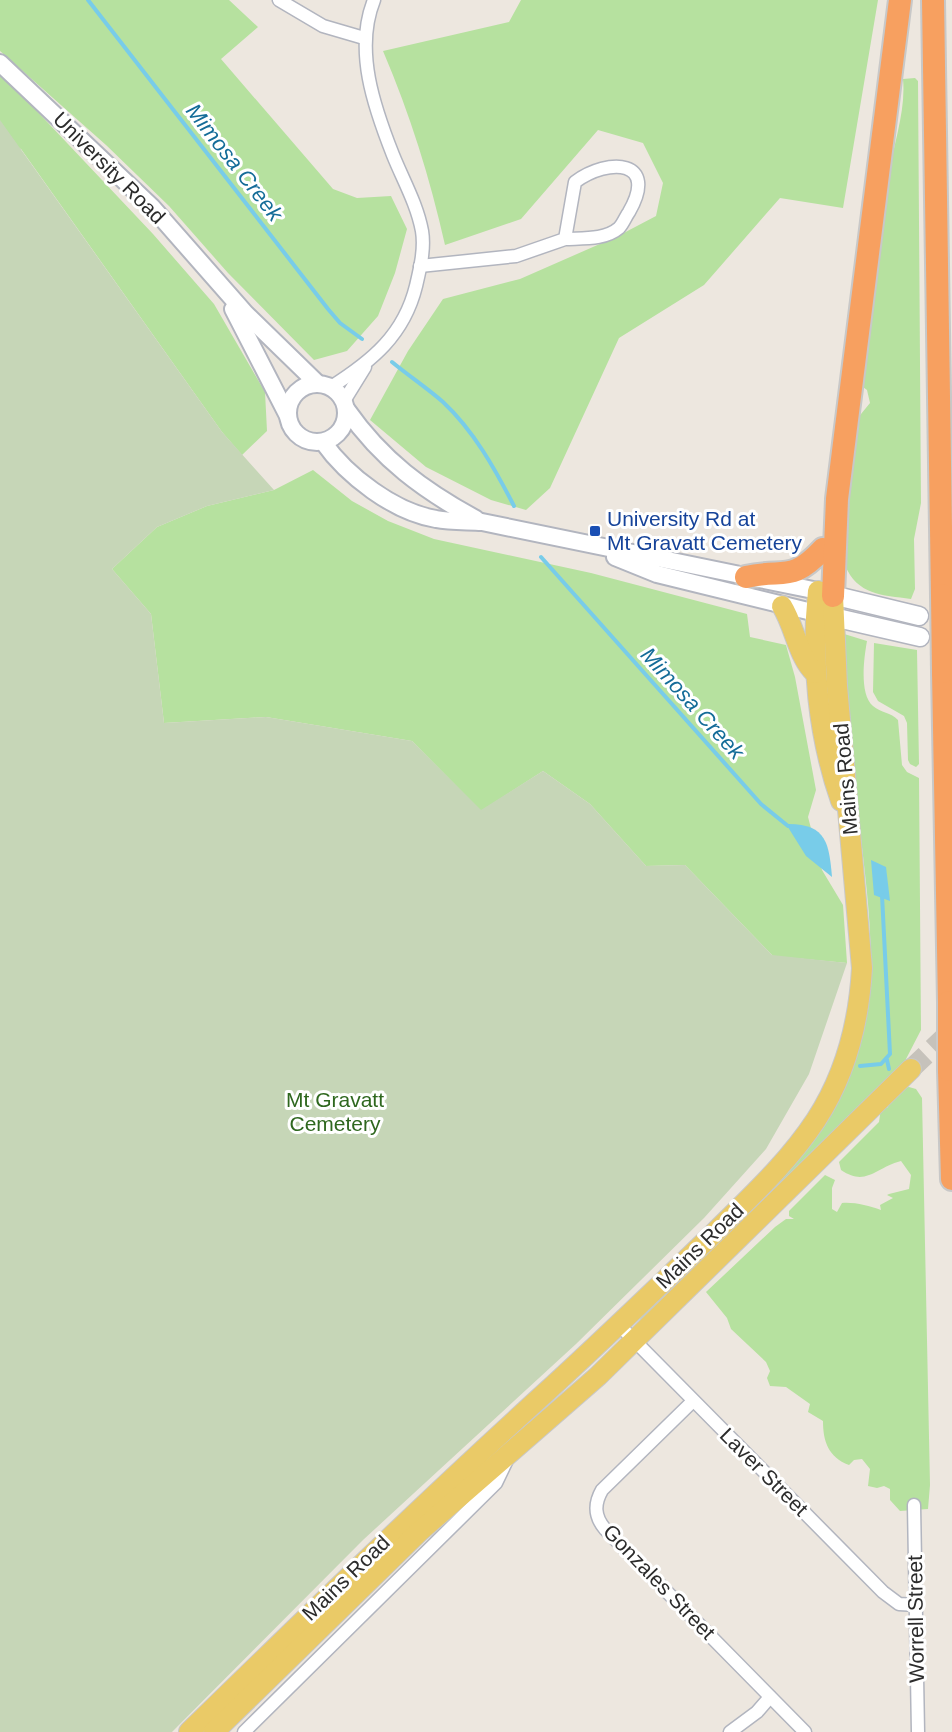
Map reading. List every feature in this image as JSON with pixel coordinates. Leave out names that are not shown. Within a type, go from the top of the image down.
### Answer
[{"type":"highway","points":[[825,604],[900,0]]},
{"type":"highway","points":[[933,0],[952,1179]]},
{"type":"highway","points":[[825,604],[823,549],[825,530],[837,499]]},
{"type":"highway","points":[[746,577],[791,573],[800,569],[823,549]]},
{"type":"main road","points":[[825,604],[920,616]]},
{"type":"main road","points":[[825,604],[920,637]]},
{"type":"main road","points":[[825,604],[817,675],[831,771],[849,823]]},
{"type":"main road","name":"Mains Road","points":[[189,1732],[413,1514],[619,1325],[783,1163],[817,1119],[838,1078],[855,1025],[862,968],[861,927],[825,604]]},
{"type":"main road","points":[[782,606],[792,624],[806,665],[817,675]]},
{"type":"main road","name":"Mains Road","points":[[214,1732],[419,1532],[572,1401],[911,1069]]},
{"type":"street","points":[[279,0],[323,26],[364,38]]},
{"type":"street","points":[[366,366],[324,386],[299,390],[289,406],[288,416],[298,436],[314,443],[323,442],[339,434],[346,418],[345,405],[366,366],[393,336],[412,303],[420,266],[423,234],[415,204],[392,154],[366,65],[364,38],[374,0]]},
{"type":"street","name":"University Road","points":[[0,63],[152,207],[213,278],[324,386]]},
{"type":"street","points":[[420,266],[516,256],[566,239],[599,238],[620,228],[637,199],[640,184],[637,176],[629,169],[608,166],[591,170],[575,182],[566,239]]},
{"type":"street","name":"University Road","points":[[213,278],[242,325],[288,416]]},
{"type":"street","points":[[324,386],[345,405],[369,441],[406,474],[445,502],[482,522]]},
{"type":"street","points":[[323,442],[334,457],[357,478],[395,504],[434,519],[482,522],[587,546],[658,557],[746,577],[825,604]]},
{"type":"street","points":[[587,546],[657,574],[782,606],[825,604]]},
{"type":"street","name":"Laver Street","points":[[619,1325],[883,1592],[899,1604],[917,1605]]},
{"type":"street","name":"Gonzales Street","points":[[693,1401],[602,1490],[596,1504],[597,1515],[605,1529],[805,1732]]},
{"type":"street","name":"Mains Road","points":[[244,1732],[496,1483],[510,1453]]},
{"type":"street","name":"Worrell Street","points":[[914,1506],[918,1732]]},
{"type":"street","points":[[730,1732],[757,1712],[770,1697]]},
{"type":"green space","points":[[0,0],[229,0],[258,27],[221,59],[333,189],[357,198],[391,196],[407,229],[395,273],[378,316],[347,351],[314,360],[228,273],[169,206],[106,145],[0,51]]},
{"type":"green space","points":[[521,0],[878,0],[843,208],[780,198],[704,285],[619,338],[550,488],[526,510],[491,500],[426,467],[370,420],[408,351],[443,299],[520,279],[618,236],[656,216],[663,183],[643,143],[598,130],[521,219],[445,245],[418,146],[383,51],[509,22]]},
{"type":"green space","points":[[0,72],[153,234],[214,304],[265,392],[267,431],[242,455],[222,432],[21,149],[0,142]]},
{"type":"green space","points":[[915,78],[918,81],[921,503],[914,539],[915,589],[911,599],[872,592],[864,588],[850,575],[845,565],[852,425],[870,403],[867,390],[859,384],[872,306],[889,174],[901,114],[903,79]]},
{"type":"green space","name":"Mt Gravatt Cemetery","points":[[0,120],[222,432],[274,490],[207,506],[157,527],[112,569],[151,614],[164,723],[266,717],[412,741],[481,810],[543,771],[590,804],[646,866],[685,865],[772,955],[847,963],[809,1074],[766,1149],[704,1218],[576,1344],[363,1540],[172,1732],[0,1732]]},
{"type":"green space","points":[[313,470],[352,501],[388,521],[434,539],[591,573],[747,614],[750,637],[786,645],[795,677],[816,790],[808,817],[822,870],[843,905],[847,963],[773,956],[685,865],[646,866],[590,804],[543,771],[481,811],[412,741],[266,717],[164,723],[151,614],[112,569],[157,527],[207,506],[274,490]]},
{"type":"green space","points":[[841,633],[867,641],[864,675],[866,693],[873,706],[898,720],[902,765],[907,772],[919,778],[921,1030],[906,1059],[909,1062],[638,1324],[642,1315],[785,1175],[804,1153],[822,1129],[843,1092],[857,1055],[866,1018],[870,980],[870,942],[864,863],[848,728]]},
{"type":"green space","points":[[874,643],[917,650],[919,764],[916,767],[908,760],[907,723],[904,716],[878,701],[873,692]]},
{"type":"green space","points":[[909,1087],[916,1089],[922,1098],[930,1485],[928,1509],[900,1511],[890,1500],[890,1489],[884,1486],[877,1488],[868,1486],[870,1469],[862,1459],[854,1460],[849,1465],[836,1458],[826,1442],[823,1421],[808,1412],[810,1404],[786,1387],[770,1386],[767,1378],[770,1371],[766,1362],[731,1329],[727,1318],[706,1292],[775,1227],[786,1219],[794,1219],[789,1216],[789,1211],[825,1175],[835,1180],[832,1188],[832,1209],[837,1212],[842,1203],[881,1210],[880,1205],[893,1198],[887,1195],[909,1189],[911,1175],[901,1161],[871,1174],[857,1177],[841,1170],[839,1162],[879,1122],[881,1108],[887,1108],[900,1089]]},
{"type":"water","points":[[786,824],[810,827],[818,832],[827,845],[832,877],[806,856]]},
{"type":"water","points":[[871,860],[886,867],[890,901],[874,895]]},
{"type":"waterway","name":"Mimosa Creek","points":[[88,0],[328,309],[340,323],[362,339]]},
{"type":"waterway","name":"Mimosa Creek","points":[[392,362],[454,413],[491,464],[514,506]]},
{"type":"waterway","name":"Mimosa Creek","points":[[541,557],[761,804],[788,826]]},
{"type":"waterway","points":[[860,1066],[881,1064],[890,1054],[882,895]]},
{"type":"waterway","points":[[887,1060],[889,1069]]},
{"type":"tunnel","points":[[911,1069],[952,1030]]},
{"type":"place","name":"University Rd at Mt Gravatt Cemetery","points":[[595,531]]}]
